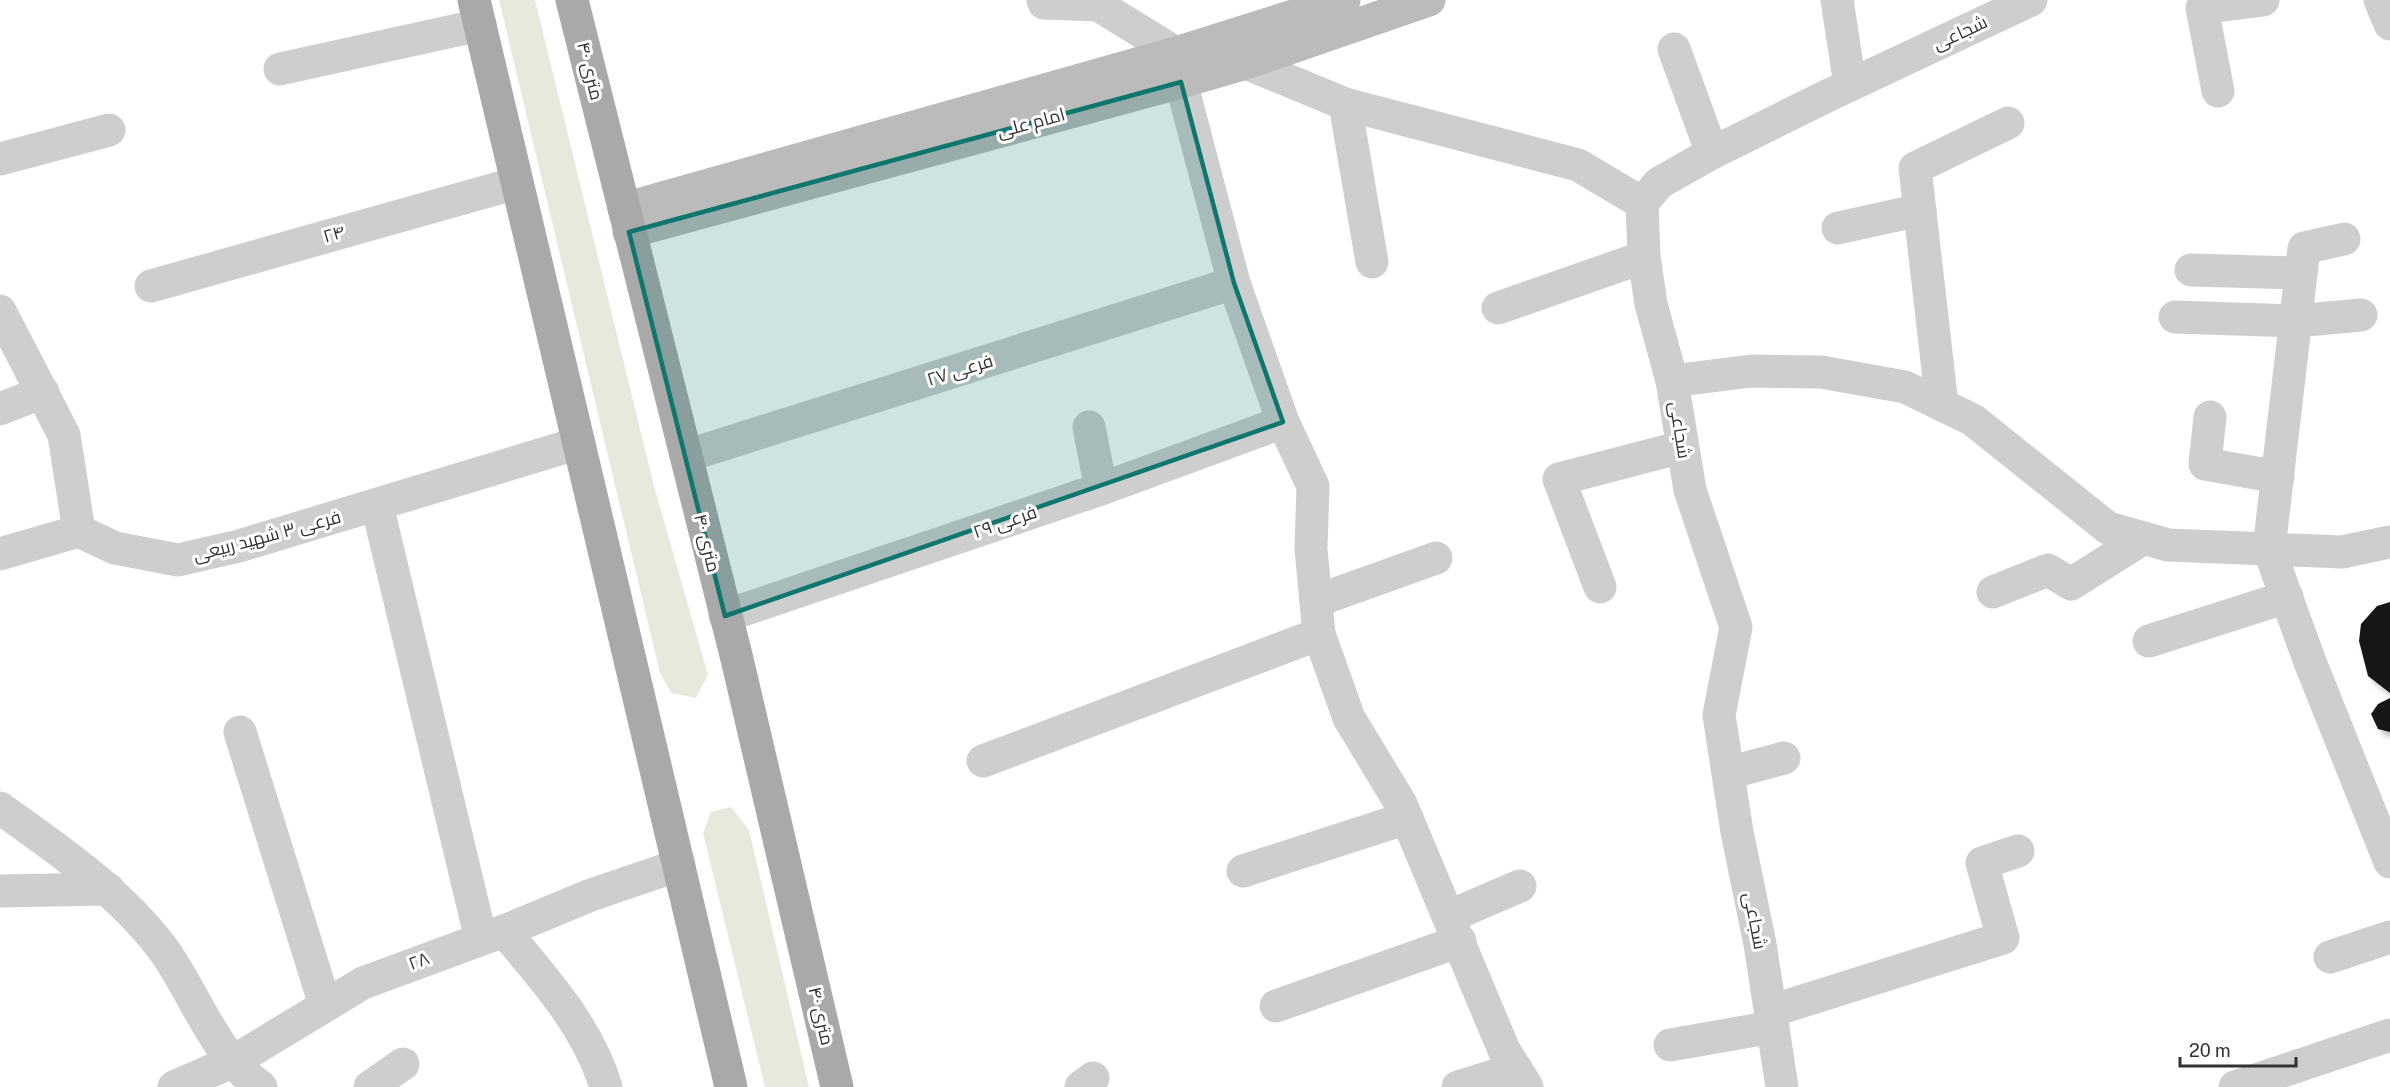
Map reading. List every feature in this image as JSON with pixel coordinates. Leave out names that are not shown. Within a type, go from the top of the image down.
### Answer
[{"type":"main road","name":"۴۰ متری","points":[[572,0],[686,456],[837,1087]]},
{"type":"main road","points":[[1178,67],[1344,0]]},
{"type":"main road","name":"امام علی","points":[[627,220],[1178,67],[1246,63],[1429,0]]},
{"type":"main road","points":[[477,13],[731,1087]]},
{"type":"street","points":[[1043,0],[1044,3],[1098,4],[1178,67],[1234,283],[1283,422],[1313,486],[1311,549],[1319,634],[1349,718],[1407,818],[1455,928],[1504,1050],[1521,1078],[1458,1087]]},
{"type":"street","points":[[1838,0],[1850,85]]},
{"type":"street","name":"شجاعی","points":[[1782,1087],[1719,715],[1736,627],[1690,490],[1672,381],[1651,304],[1644,257],[1642,203],[1659,183],[1712,153],[2031,0]]},
{"type":"street","points":[[2218,91],[2202,8],[2263,0]]},
{"type":"street","points":[[2380,0],[2390,24]]},
{"type":"street","points":[[280,69],[477,13]]},
{"type":"street","points":[[1674,49],[1712,153]]},
{"type":"street","points":[[1246,63],[1345,104],[1578,165],[1642,203]]},
{"type":"street","points":[[1345,104],[1372,261]]},
{"type":"street","points":[[1942,405],[1915,168],[2008,123]]},
{"type":"street","points":[[0,159],[109,130]]},
{"type":"street","name":"۲۴","points":[[151,286],[517,183]]},
{"type":"street","points":[[1838,228],[1920,210]]},
{"type":"street","points":[[2344,239],[2304,248],[2269,549],[2390,862]]},
{"type":"street","points":[[1498,308],[1644,257]]},
{"type":"street","points":[[2191,270],[2301,273]]},
{"type":"street","name":"فرعی ۲۷","points":[[686,456],[1234,283]]},
{"type":"street","points":[[0,311],[16,347],[43,392],[64,435],[79,531],[0,554]]},
{"type":"street","points":[[2175,317],[2296,321],[2361,315]]},
{"type":"street","points":[[1672,381],[1751,371],[1821,372],[1905,387],[1973,420],[2108,528],[2168,545],[2342,552],[2390,542]]},
{"type":"street","points":[[0,409],[43,392]]},
{"type":"street","points":[[2210,417],[2205,464],[2278,477]]},
{"type":"street","name":"فرعی ۲۹","points":[[725,616],[1101,489],[1283,422]]},
{"type":"street","points":[[1089,427],[1101,489]]},
{"type":"street","name":"فرعی ۳ شهید ربیعی","points":[[79,531],[115,548],[178,560],[239,546],[579,443]]},
{"type":"street","points":[[1600,587],[1559,479],[1682,447]]},
{"type":"street","points":[[377,505],[492,935],[558,994],[601,1071],[606,1087]]},
{"type":"street","points":[[1993,592],[2048,570],[2071,584],[2144,538]]},
{"type":"street","points":[[1316,601],[1436,558]]},
{"type":"street","points":[[2149,641],[2287,597]]},
{"type":"street","points":[[983,761],[1319,634]]},
{"type":"street","points":[[240,732],[325,1005]]},
{"type":"street","points":[[1728,773],[1784,758]]},
{"type":"street","points":[[0,808],[108,889],[163,949],[213,1032],[248,1078],[261,1087]]},
{"type":"street","points":[[1244,871],[1407,818]]},
{"type":"street","points":[[1670,1045],[1772,1019],[2003,938],[1982,862],[2018,851]]},
{"type":"street","name":"۲۸","points":[[174,1087],[234,1061],[363,983],[591,895],[679,865]]},
{"type":"street","points":[[1276,1006],[1455,928],[1520,886]]},
{"type":"street","points":[[0,891],[108,889]]},
{"type":"street","points":[[2330,957],[2390,937]]},
{"type":"street","points":[[2235,1087],[2390,1035]]},
{"type":"street","points":[[370,1087],[403,1064]]},
{"type":"highlighted area","points":[[1181,82],[1234,283],[1283,422],[725,616],[629,232]]},
{"type":"shaded area","points":[[499,0],[535,0],[654,486],[708,675],[696,698],[671,693],[660,673]]},
{"type":"shaded area","points":[[731,807],[749,830],[809,1087],[765,1087],[703,833],[711,812]]},
{"type":"building","points":[[2390,602],[2390,693],[2368,676],[2359,641],[2361,624],[2377,606]]},
{"type":"building","points":[[2390,698],[2390,732],[2378,729],[2371,714],[2378,704]]}]
